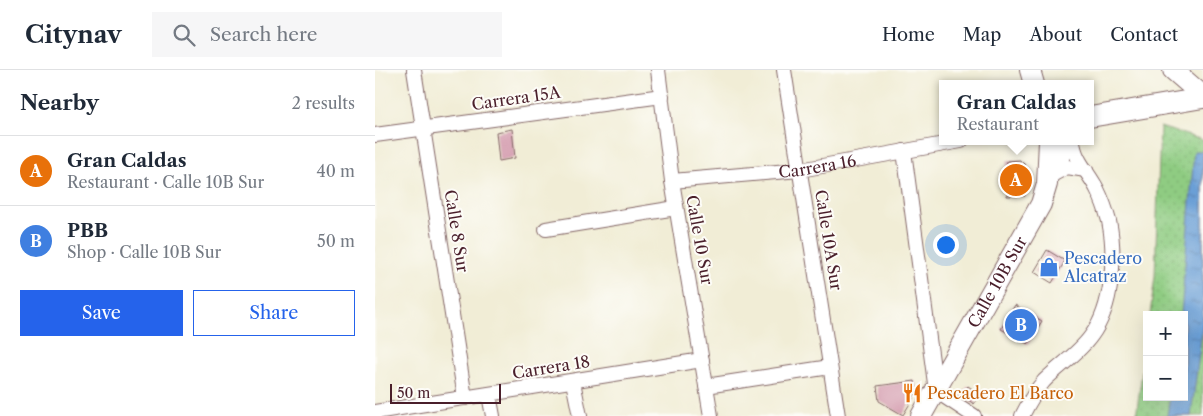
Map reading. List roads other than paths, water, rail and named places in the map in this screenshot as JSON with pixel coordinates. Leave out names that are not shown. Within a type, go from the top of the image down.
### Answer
[{"type":"main road","points":[[1173,70],[1203,97]]},
{"type":"main road","points":[[1094,116],[1203,97]]},
{"type":"main road","name":"Calle 10B Sur","points":[[921,416],[1038,210],[1049,180],[1049,145]]},
{"type":"main road","points":[[1049,180],[1065,145]]},
{"type":"street","name":"Calle 8 Sur","points":[[414,70],[465,398]]},
{"type":"street","name":"Calle 10 Sur","points":[[658,70],[676,208],[711,416]]},
{"type":"street","name":"Calle 10A Sur","points":[[786,70],[838,416]]},
{"type":"street","name":"Carrera 15A","points":[[375,135],[662,96]]},
{"type":"street","name":"Carrera 16","points":[[672,181],[800,170],[940,145]]},
{"type":"street","points":[[1022,416],[1040,386],[1092,335],[1104,311],[1113,265],[1112,242],[1106,211],[1077,156],[1074,145]]},
{"type":"street","points":[[903,152],[936,391],[974,416]]},
{"type":"street","points":[[1049,180],[1067,167],[1086,170]]},
{"type":"street","points":[[546,229],[676,208]]},
{"type":"street","name":"Carrera 18","points":[[375,412],[703,360]]},
{"type":"street","points":[[706,386],[830,367]]},
{"type":"street","points":[[573,382],[580,416]]},
{"type":"street","points":[[489,395],[493,416]]},
{"type":"water","points":[[1194,151],[1203,151],[1203,323],[1191,416],[1167,416],[1169,401],[1188,401],[1188,311],[1181,311]]},
{"type":"place","name":"Gran Caldas","points":[[1016,180]]},
{"type":"place","name":"Pescadero Alcatraz","points":[[1049,267]]},
{"type":"place","name":"PBB","points":[[1021,325]]},
{"type":"place","name":"Pescadero El Barco","points":[[912,393]]}]
